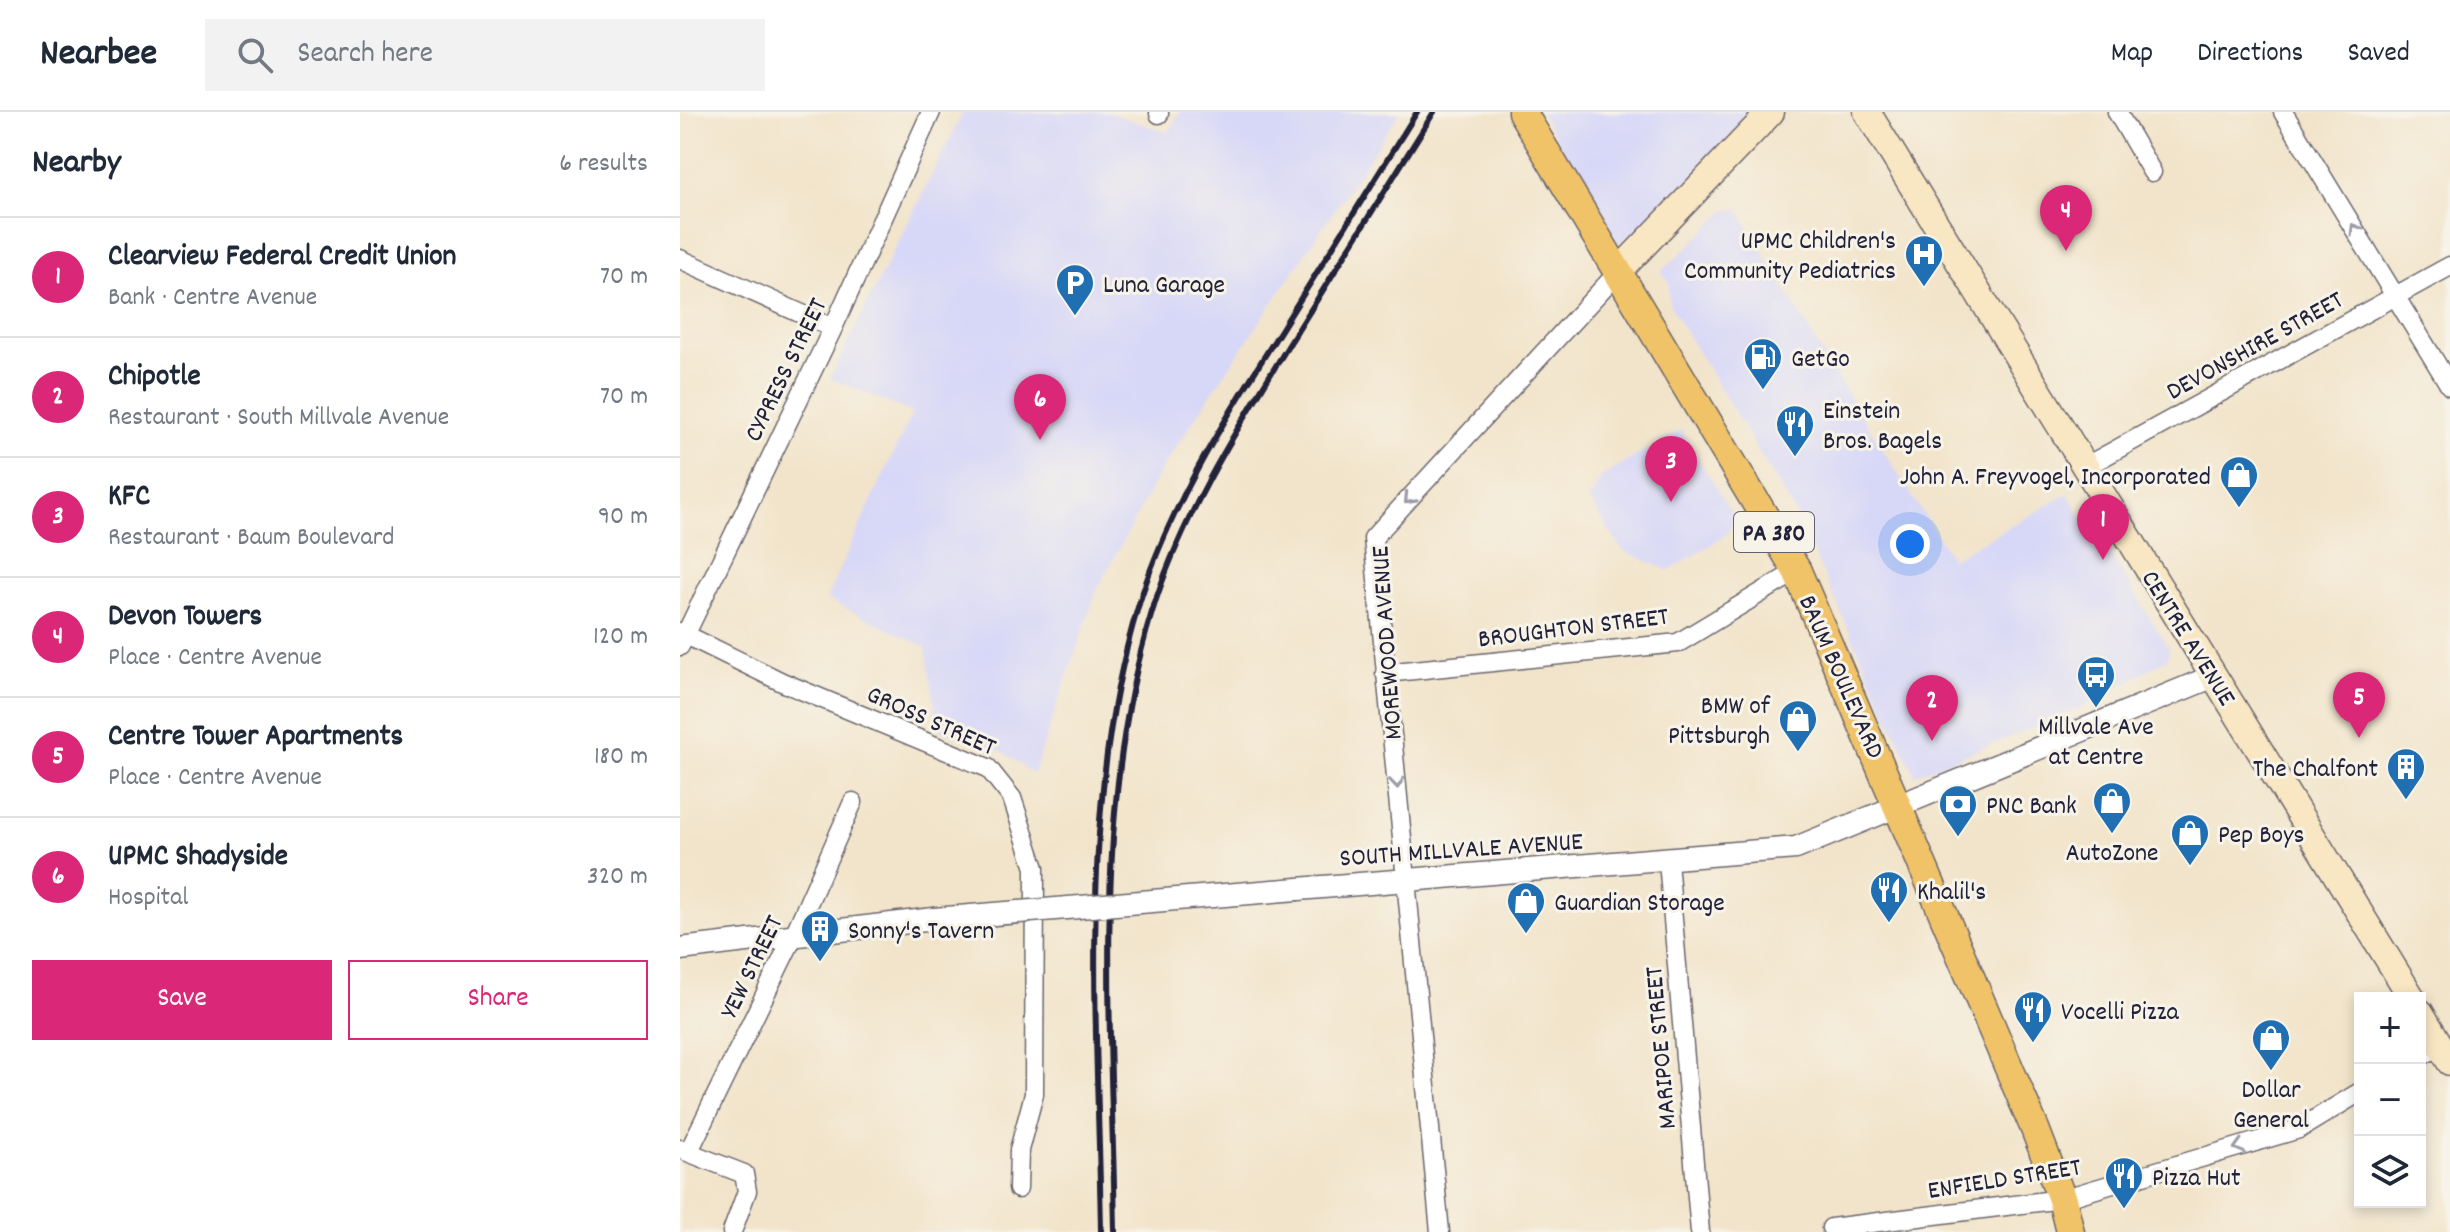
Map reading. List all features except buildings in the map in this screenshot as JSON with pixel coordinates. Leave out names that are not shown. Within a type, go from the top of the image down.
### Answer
[{"type":"main road","name":"MOREWOOD AVENUE","points":[[1617,273],[1771,112]]},
{"type":"main road","name":"CENTRE AVENUE","points":[[1867,112],[2083,468],[2408,992]]},
{"type":"main road","name":"BAUM BOULEVARD","points":[[1526,120],[1797,571],[1900,807],[2062,1199],[2070,1232]]},
{"type":"main road","points":[[2426,1027],[2437,1055]]},
{"type":"street","name":"CYPRESS STREET","points":[[682,637],[833,328],[931,112]]},
{"type":"street","points":[[2117,112],[2152,172]]},
{"type":"street","points":[[2283,112],[2450,386]]},
{"type":"street","points":[[680,259],[833,328]]},
{"type":"street","name":"DEVONSHIRE STREET","points":[[2083,468],[2450,266]]},
{"type":"street","name":"MOREWOOD AVENUE","points":[[1440,1232],[1373,538],[1617,273]]},
{"type":"street","name":"BROUGHTON STREET","points":[[1385,673],[1678,643],[1797,571]]},
{"type":"street","name":"GROSS STREET","points":[[682,637],[988,768],[1012,798],[1035,868],[1034,1094],[1019,1150],[1018,1189]]},
{"type":"street","name":"SOUTH MILLVALE AVENUE","points":[[680,949],[934,919],[1668,861],[1796,848],[2214,676]]},
{"type":"street","name":"YEW STREET","points":[[684,1150],[794,935],[853,802]]},
{"type":"street","name":"MARIPOE STREET","points":[[1668,861],[1700,1232]]},
{"type":"street","name":"ENFIELD STREET","points":[[1831,1228],[2062,1199],[2299,1129],[2354,1096]]},
{"type":"street","points":[[684,1150],[744,1174],[747,1191],[732,1232]]},
{"type":"shaded area","points":[[963,112],[1108,112],[1168,133],[1179,112],[1287,112],[1298,118],[1301,112],[1400,112],[1162,468],[1097,590],[1033,775],[1005,753],[938,729],[926,647],[826,599],[912,413],[830,378]]},
{"type":"shaded area","points":[[1540,112],[1754,112],[1623,251]]},
{"type":"shaded area","points":[[1738,209],[1830,366],[1952,559],[2068,494],[2086,524],[2091,522],[2169,649],[2168,658],[2082,708],[1915,775],[1795,512],[1669,304],[1669,283],[1661,272],[1727,210]]},
{"type":"shaded area","points":[[1681,430],[1736,520],[1726,535],[1669,571],[1622,550],[1589,500],[1602,476]]},
{"type":"railway","points":[[1101,1232],[1095,996],[1099,838],[1106,760],[1119,683],[1138,607],[1164,536],[1198,468],[1417,112]]},
{"type":"railway","points":[[1115,1232],[1109,998],[1113,842],[1120,764],[1133,687],[1152,612],[1178,542],[1231,440],[1434,112]]},
{"type":"place","name":"Devon Towers","points":[[2066,251]]},
{"type":"place","name":"UPMC Children's Community Pediatrics","points":[[1924,288]]},
{"type":"place","name":"Luna Garage","points":[[1075,317]]},
{"type":"place","name":"GetGo","points":[[1763,391]]},
{"type":"place","name":"UPMC Shadyside","points":[[1040,440]]},
{"type":"place","name":"Einstein Bros. Bagels","points":[[1795,458]]},
{"type":"place","name":"KFC","points":[[1671,502]]},
{"type":"place","name":"John A. Freyvogel, Incorporated","points":[[2239,509]]},
{"type":"place","name":"Clearview Federal Credit Union","points":[[2103,560]]},
{"type":"place","name":"Millvale Ave at Centre","points":[[2096,709]]},
{"type":"place","name":"Centre Tower Apartments","points":[[2359,738]]},
{"type":"place","name":"Chipotle","points":[[1932,741]]},
{"type":"place","name":"BMW of Pittsburgh","points":[[1798,753]]},
{"type":"place","name":"The Chalfont","points":[[2406,801]]},
{"type":"place","name":"AutoZone","points":[[2112,835]]},
{"type":"place","name":"PNC Bank","points":[[1958,838]]},
{"type":"place","name":"Pep Boys","points":[[2190,867]]},
{"type":"place","name":"Khalil's","points":[[1889,924]]},
{"type":"place","name":"Guardian Storage","points":[[1526,935]]},
{"type":"place","name":"Sonny's Tavern","points":[[820,963]]},
{"type":"place","name":"Vocelli Pizza","points":[[2033,1044]]},
{"type":"place","name":"Dollar General","points":[[2271,1072]]},
{"type":"place","name":"Pizza Hut","points":[[2124,1210]]}]
